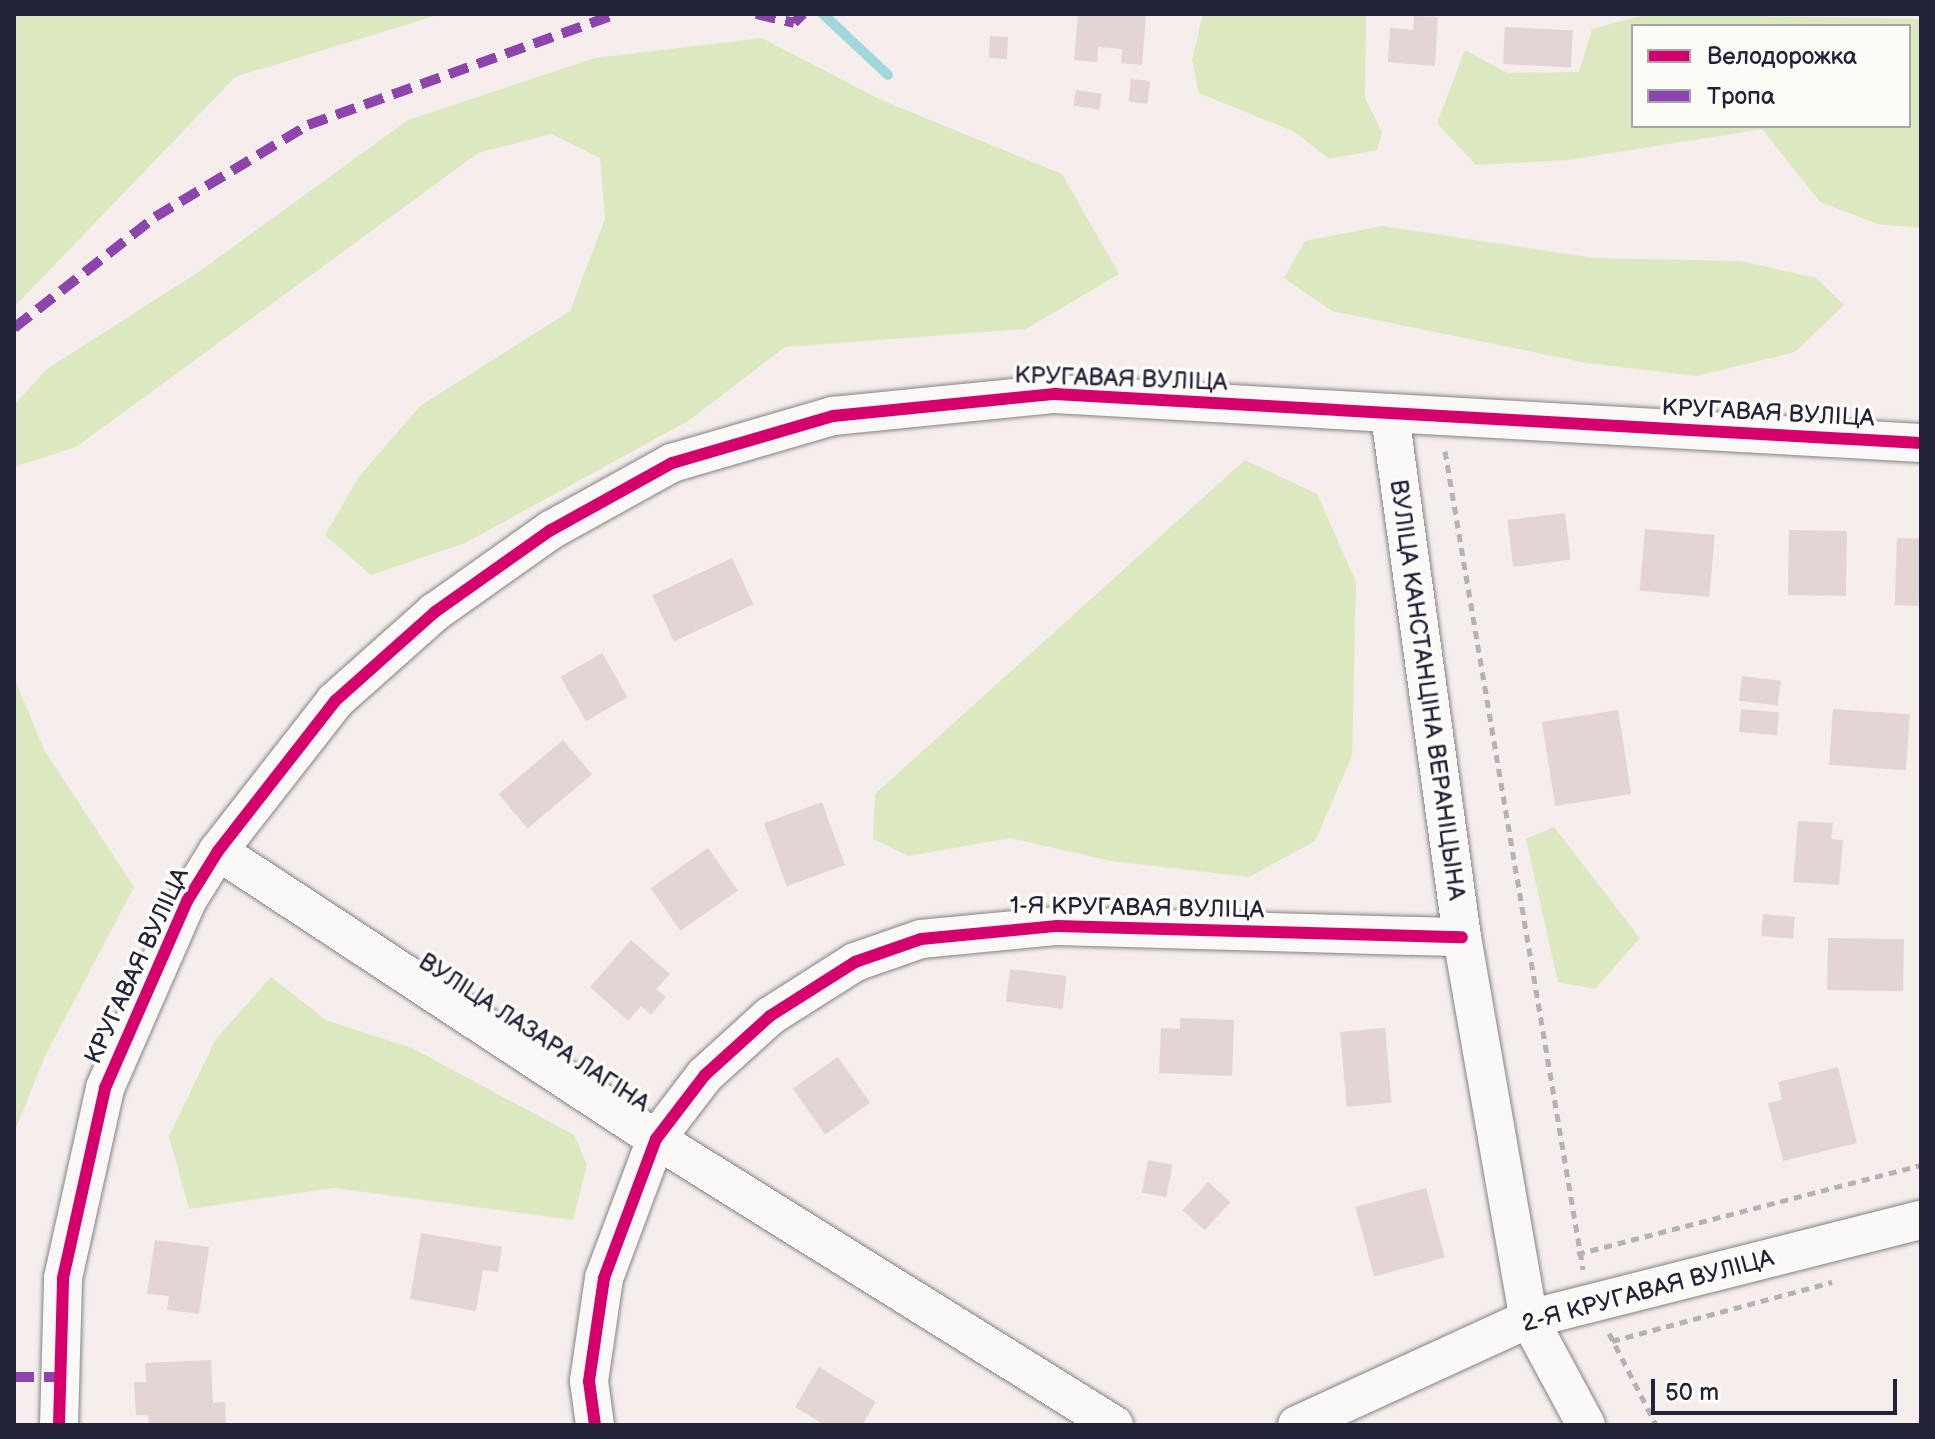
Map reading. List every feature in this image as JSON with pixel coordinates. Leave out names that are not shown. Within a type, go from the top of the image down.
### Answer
[{"type":"street","name":"КРУГАВАЯ ВУЛІЦА","points":[[59,1425],[63,1278],[105,1088],[187,901],[218,851],[335,701],[435,612],[551,530],[672,463],[833,416],[961,398],[1055,394],[1921,443]]},
{"type":"street","name":"ВУЛІЦА КАНСТАНЦІНА ВЕРАНІЦЫНА","points":[[1390,415],[1462,937],[1529,1319],[1586,1425]]},
{"type":"street","name":"ВУЛІЦА ЛАЗАРА ЛАГІНА","points":[[218,851],[656,1139],[1114,1425]]},
{"type":"street","name":"1-Я КРУГАВАЯ ВУЛІЦА","points":[[595,1425],[589,1381],[604,1278],[656,1139],[705,1075],[770,1016],[855,962],[921,939],[1057,926],[1462,937]]},
{"type":"street","name":"2-Я КРУГАВАЯ ВУЛІЦА","points":[[1297,1425],[1529,1319],[1921,1220]]},
{"type":"path","points":[[1459,447],[1444,446],[1577,1254],[1921,1165]]},
{"type":"path","points":[[1656,1425],[1612,1341],[1844,1279]]},
{"type":"green space","points":[[14,14],[441,14],[235,77],[14,307]]},
{"type":"green space","points":[[1203,14],[1366,14],[1365,98],[1382,132],[1377,150],[1329,159],[1295,132],[1199,93],[1192,60]]},
{"type":"green space","points":[[1648,14],[1921,19],[1921,228],[1878,224],[1820,202],[1762,129],[1568,160],[1476,165],[1437,123],[1465,50],[1507,73],[1579,72],[1592,29]]},
{"type":"green space","points":[[762,38],[879,99],[1062,174],[1119,274],[1026,329],[785,347],[688,421],[465,543],[371,575],[325,535],[358,478],[420,406],[570,311],[605,219],[600,158],[551,134],[478,153],[76,447],[14,467],[14,405],[47,369],[200,271],[408,120],[595,58]]},
{"type":"green space","points":[[1382,226],[1594,258],[1741,261],[1816,278],[1844,305],[1795,352],[1696,376],[1587,363],[1332,311],[1284,278],[1305,241]]},
{"type":"green space","points":[[1245,460],[1317,494],[1356,582],[1352,756],[1315,841],[1249,877],[1111,861],[1010,838],[909,856],[873,839],[875,794]]},
{"type":"green space","points":[[14,677],[44,750],[134,887],[45,1056],[14,1133]]},
{"type":"green space","points":[[1554,827],[1640,938],[1595,989],[1558,982],[1526,839]]},
{"type":"green space","points":[[271,977],[326,1020],[412,1048],[574,1135],[587,1165],[573,1220],[334,1188],[189,1209],[169,1136],[216,1039]]},
{"type":"building","points":[[1078,14],[1146,14],[1142,65],[1121,63],[1122,49],[1098,47],[1097,62],[1074,60]]},
{"type":"building","points":[[1414,16],[1438,17],[1435,66],[1388,62],[1390,28],[1413,30]]},
{"type":"building","points":[[1505,27],[1573,31],[1571,68],[1503,64]]},
{"type":"building","points":[[990,36],[1008,37],[1007,59],[989,58]]},
{"type":"building","points":[[1131,79],[1150,81],[1147,104],[1129,102]]},
{"type":"building","points":[[1076,90],[1102,94],[1099,110],[1073,106]]},
{"type":"building","points":[[1565,513],[1571,560],[1513,567],[1507,520]]},
{"type":"building","points":[[1645,529],[1715,535],[1709,597],[1640,591]]},
{"type":"building","points":[[1789,530],[1847,531],[1846,596],[1788,595]]},
{"type":"building","points":[[1897,538],[1921,539],[1919,606],[1895,605]]},
{"type":"building","points":[[732,558],[754,604],[674,641],[652,595]]},
{"type":"building","points":[[602,653],[628,697],[586,721],[560,677]]},
{"type":"building","points":[[1742,676],[1781,681],[1778,706],[1739,701]]},
{"type":"building","points":[[1741,709],[1779,712],[1777,735],[1739,732]]},
{"type":"building","points":[[1833,709],[1910,714],[1906,770],[1829,765]]},
{"type":"building","points":[[1618,710],[1631,794],[1555,806],[1542,722]]},
{"type":"building","points":[[563,740],[592,774],[528,828],[499,794]]},
{"type":"building","points":[[822,802],[845,865],[787,886],[764,823]]},
{"type":"building","points":[[1798,821],[1833,823],[1831,839],[1843,840],[1839,885],[1793,882]]},
{"type":"building","points":[[708,848],[738,891],[680,931],[651,888]]},
{"type":"building","points":[[1763,914],[1795,917],[1793,939],[1761,936]]},
{"type":"building","points":[[1828,938],[1904,939],[1903,991],[1827,990]]},
{"type":"building","points":[[631,940],[670,974],[656,989],[666,997],[651,1015],[641,1006],[628,1021],[590,987]]},
{"type":"building","points":[[1010,969],[1067,976],[1063,1009],[1006,1002]]},
{"type":"building","points":[[1180,1018],[1234,1020],[1232,1076],[1159,1073],[1161,1028],[1180,1029]]},
{"type":"building","points":[[1385,1028],[1392,1103],[1347,1107],[1340,1032]]},
{"type":"building","points":[[838,1057],[870,1103],[825,1134],[793,1089]]},
{"type":"building","points":[[1838,1067],[1857,1143],[1783,1161],[1768,1103],[1782,1100],[1778,1082]]},
{"type":"building","points":[[1148,1160],[1173,1165],[1166,1197],[1142,1192]]},
{"type":"building","points":[[1208,1182],[1230,1202],[1205,1230],[1183,1210]]},
{"type":"building","points":[[1426,1188],[1445,1258],[1374,1276],[1355,1207]]},
{"type":"building","points":[[421,1233],[502,1247],[498,1272],[483,1270],[476,1311],[410,1299]]},
{"type":"building","points":[[155,1240],[209,1247],[199,1314],[167,1310],[169,1296],[147,1294]]},
{"type":"building","points":[[211,1360],[213,1403],[225,1402],[226,1425],[149,1425],[148,1415],[136,1415],[134,1382],[146,1382],[145,1363]]},
{"type":"building","points":[[819,1367],[876,1402],[862,1425],[825,1425],[795,1407]]},
{"type":"waterway","points":[[823,14],[888,75]]},
{"type":"marked path","points":[[14,328],[155,217],[308,125],[616,14]]},
{"type":"marked path","points":[[756,14],[794,23],[803,14]]},
{"type":"marked path","points":[[14,1377],[56,1377]]},
{"type":"cycle path","points":[[59,1425],[63,1278],[105,1088],[187,901],[218,851],[335,701],[435,612],[551,530],[672,463],[833,416],[1055,394],[1921,443]]},
{"type":"cycle path","points":[[595,1425],[589,1381],[604,1278],[656,1139],[705,1075],[770,1016],[855,962],[921,939],[1057,926],[1462,937]]}]
